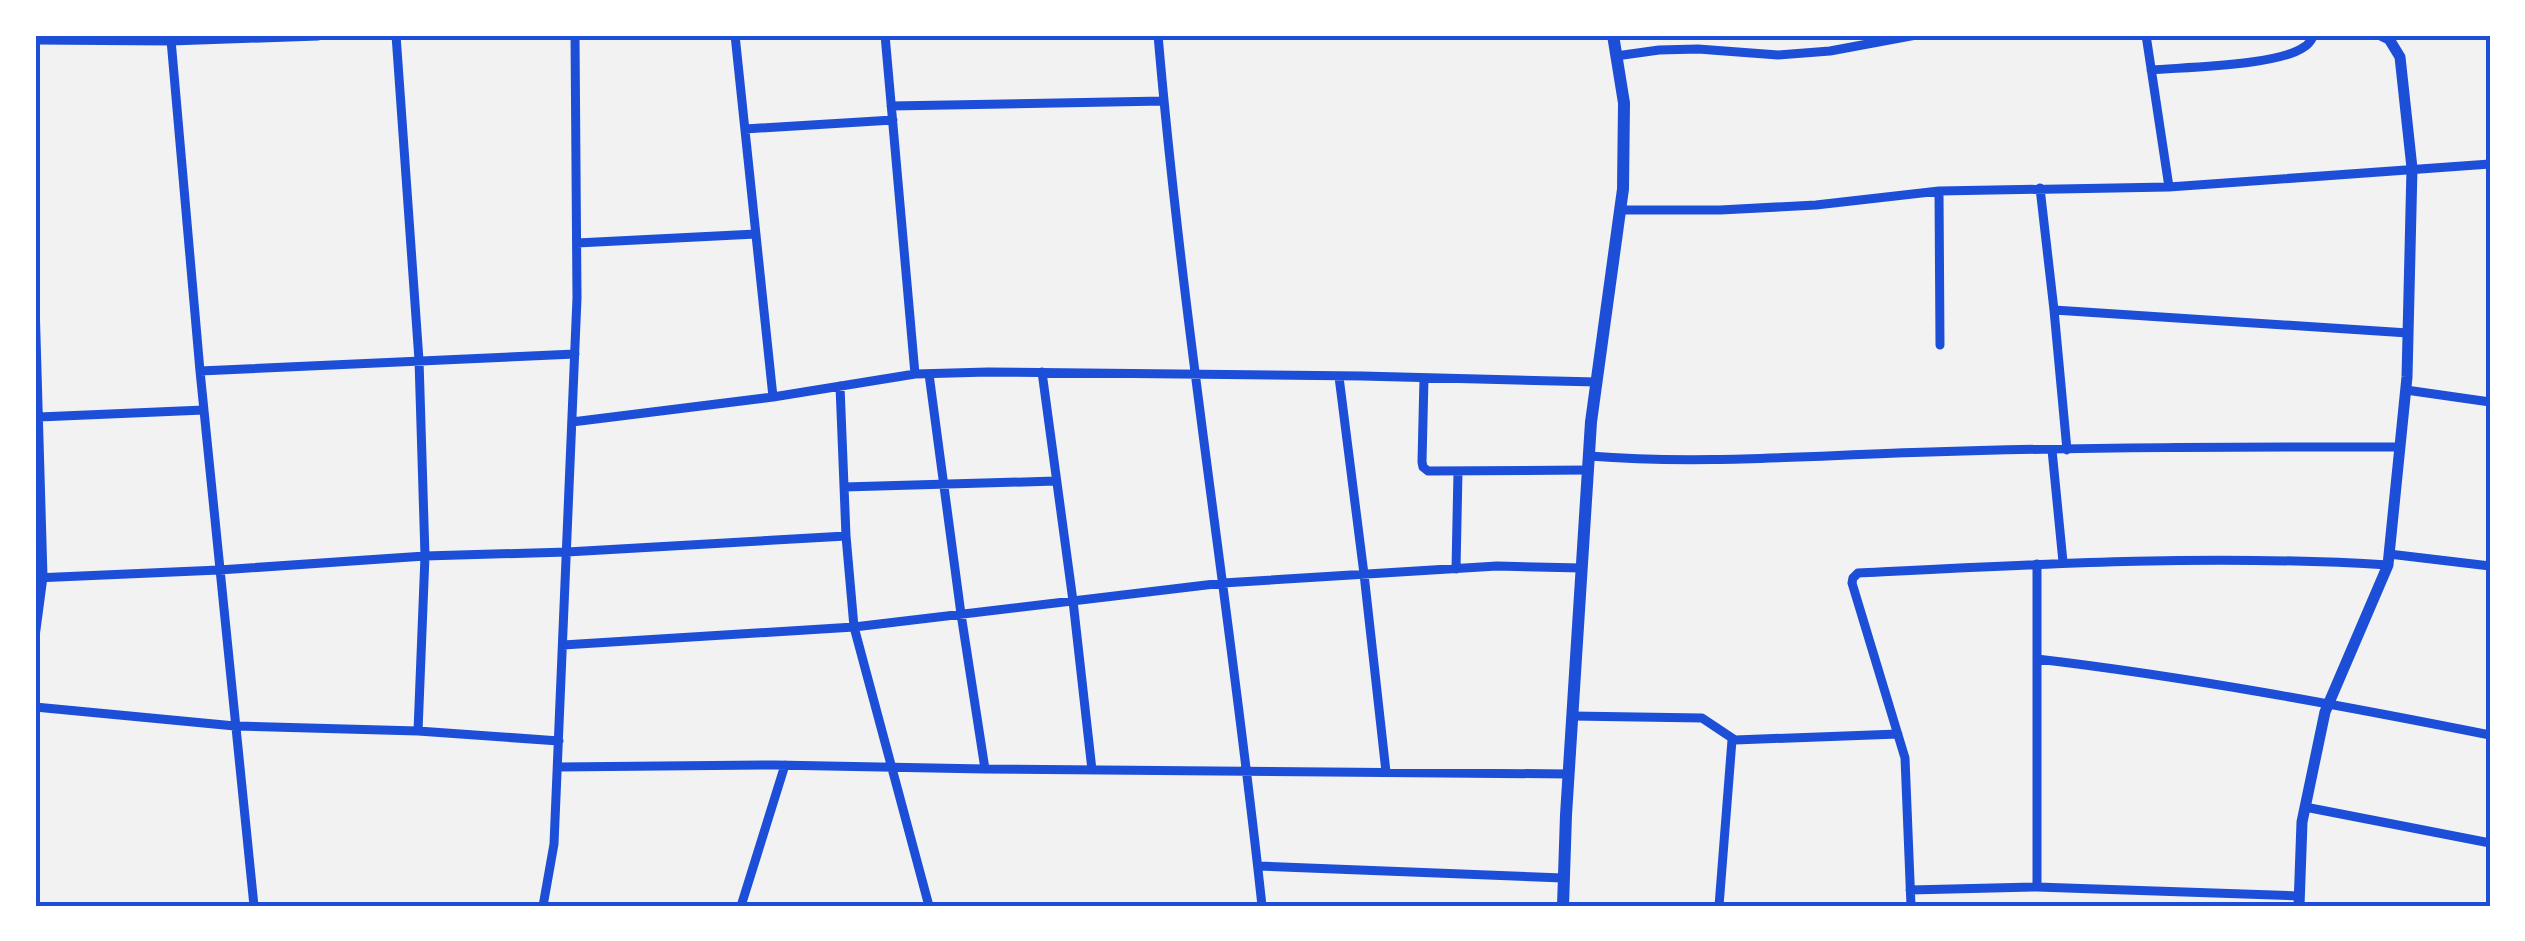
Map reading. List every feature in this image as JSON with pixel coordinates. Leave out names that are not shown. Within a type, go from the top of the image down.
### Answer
[{"type":"main road","points":[[1563,906],[1588,463],[1623,189],[1624,103],[1612,35]]},
{"type":"street","points":[[35,39],[318,35]]},
{"type":"street","points":[[396,35],[419,360],[425,556],[418,730]]},
{"type":"street","points":[[543,906],[554,844],[575,354],[575,35]]},
{"type":"street","points":[[735,35],[773,397]]},
{"type":"street","points":[[885,35],[916,374]]},
{"type":"street","points":[[1158,35],[1195,376],[1248,770],[1262,906]]},
{"type":"street","points":[[1616,56],[1698,49],[1796,54],[1916,35]]},
{"type":"street","points":[[2146,35],[2170,186]]},
{"type":"street","points":[[2151,70],[2260,61],[2306,46],[2314,35]]},
{"type":"street","points":[[1910,890],[2037,887],[2299,901],[2302,822],[2325,712],[2388,559],[2406,390],[2412,168],[2400,58],[2387,36]]},
{"type":"street","points":[[172,40],[200,371],[254,906]]},
{"type":"street","points":[[892,106],[1164,100]]},
{"type":"street","points":[[746,129],[893,120]]},
{"type":"street","points":[[1620,210],[1816,205],[1940,191],[2170,186],[2490,164]]},
{"type":"street","points":[[2040,188],[2067,450]]},
{"type":"street","points":[[1940,191],[1940,345]]},
{"type":"street","points":[[577,243],[756,234]]},
{"type":"street","points":[[35,303],[39,418],[35,637]]},
{"type":"street","points":[[2054,310],[2408,334]]},
{"type":"street","points":[[200,371],[575,354]]},
{"type":"street","points":[[1042,372],[1092,770]]},
{"type":"street","points":[[572,422],[773,397],[916,374],[1042,372],[1596,382]]},
{"type":"street","points":[[930,374],[985,770]]},
{"type":"street","points":[[1339,377],[1386,772]]},
{"type":"street","points":[[1424,378],[1423,468],[1428,471],[1623,459],[2400,447]]},
{"type":"street","points":[[840,386],[854,627],[930,906]]},
{"type":"street","points":[[2406,390],[2490,402]]},
{"type":"street","points":[[39,418],[204,410]]},
{"type":"street","points":[[2052,450],[2063,562]]},
{"type":"street","points":[[1456,569],[1458,472]]},
{"type":"street","points":[[844,486],[1056,481]]},
{"type":"street","points":[[39,578],[846,536]]},
{"type":"street","points":[[1911,906],[1906,758],[1852,583],[1858,573],[2063,562],[2222,559],[2388,559],[2490,566]]},
{"type":"street","points":[[2037,564],[2037,887]]},
{"type":"street","points":[[563,645],[854,627],[1223,583],[1497,566],[1582,568]]},
{"type":"street","points":[[2037,658],[2154,673],[2490,735]]},
{"type":"street","points":[[35,707],[235,726],[418,730],[559,741]]},
{"type":"street","points":[[1572,716],[1702,718],[1732,740],[1898,734]]},
{"type":"street","points":[[1719,906],[1732,740]]},
{"type":"street","points":[[558,767],[784,765],[1568,774]]},
{"type":"street","points":[[742,906],[784,765]]},
{"type":"street","points":[[2306,808],[2490,843]]},
{"type":"street","points":[[1258,866],[1564,878]]}]
